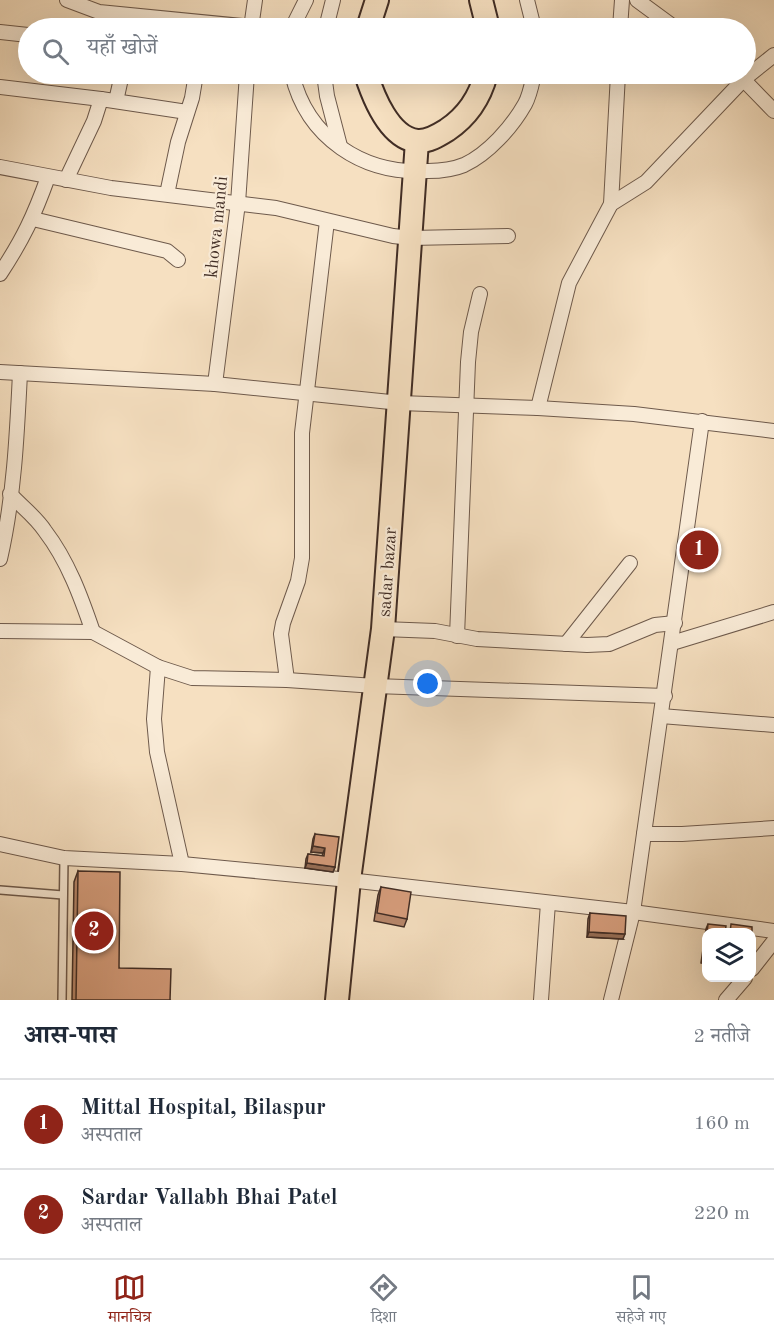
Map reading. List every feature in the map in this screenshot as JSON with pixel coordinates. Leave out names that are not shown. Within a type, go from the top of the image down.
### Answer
[{"type":"main road","points":[[371,18],[377,0]]},
{"type":"main road","points":[[480,0],[485,18]]},
{"type":"main road","points":[[369,84],[381,112],[404,136],[417,141],[430,139],[455,125],[471,109],[483,84]]},
{"type":"main road","name":"sadar bazar","points":[[337,1000],[349,880],[383,629],[417,141]]},
{"type":"street","points":[[67,0],[87,8],[111,6],[127,18]]},
{"type":"street","points":[[254,18],[255,0]]},
{"type":"street","points":[[297,18],[306,0]]},
{"type":"street","points":[[328,18],[333,0]]},
{"type":"street","points":[[527,0],[532,18]]},
{"type":"street","points":[[621,18],[622,0]]},
{"type":"street","points":[[637,0],[661,18]]},
{"type":"street","points":[[0,32],[18,34]]},
{"type":"street","points":[[756,66],[774,55]]},
{"type":"street","points":[[116,101],[120,84]]},
{"type":"street","points":[[167,194],[194,84]]},
{"type":"street","name":"khowa mandi","points":[[215,384],[238,203],[246,84]]},
{"type":"street","points":[[295,84],[312,118],[340,146],[369,164],[389,170],[415,172],[447,170],[465,164],[484,151],[509,127],[525,103],[531,84]]},
{"type":"street","points":[[325,84],[340,146]]},
{"type":"street","points":[[538,408],[569,283],[610,204],[617,84]]},
{"type":"street","points":[[610,204],[646,182],[733,84]]},
{"type":"street","points":[[748,84],[774,111]]},
{"type":"street","points":[[0,87],[188,112]]},
{"type":"street","points":[[66,180],[94,120],[100,99]]},
{"type":"street","points":[[0,167],[66,180],[276,208],[376,233],[411,238],[508,236]]},
{"type":"street","points":[[0,274],[33,219],[48,177]]},
{"type":"street","points":[[33,219],[167,251],[178,260]]},
{"type":"street","points":[[287,680],[281,634],[298,581],[302,558],[302,433],[327,221]]},
{"type":"street","points":[[457,636],[465,405],[471,333],[480,294]]},
{"type":"street","points":[[0,372],[215,384],[400,403],[538,408],[702,421],[774,431]]},
{"type":"street","points":[[0,559],[6,500],[16,443],[20,373]]},
{"type":"street","points":[[611,1000],[633,912],[702,421]]},
{"type":"street","points":[[6,500],[45,530],[68,568],[81,596],[93,632]]},
{"type":"street","points":[[566,644],[630,563]]},
{"type":"street","points":[[672,643],[774,612]]},
{"type":"street","points":[[383,629],[566,644],[609,644],[655,625],[675,622]]},
{"type":"street","points":[[0,631],[93,632],[158,667],[192,678],[665,696]]},
{"type":"street","points":[[158,667],[154,719],[157,752],[182,864]]},
{"type":"street","points":[[662,717],[774,724]]},
{"type":"street","points":[[644,834],[774,828]]},
{"type":"street","points":[[0,844],[64,858],[182,864],[349,880],[633,912],[774,931]]},
{"type":"street","points":[[541,1000],[548,903]]},
{"type":"street","points":[[756,964],[774,941]]},
{"type":"street","points":[[726,1000],[742,982]]},
{"type":"lane","points":[[62,1000],[64,858]]},
{"type":"lane","points":[[0,890],[63,895]]},
{"type":"building","points":[[693,534],[708,536],[706,553],[691,551]]},
{"type":"building","points":[[315,834],[339,837],[335,867],[307,863],[308,854],[324,856],[325,848],[313,846]]},
{"type":"building","points":[[78,871],[120,872],[119,968],[171,969],[170,1000],[76,1000]]},
{"type":"building","points":[[381,887],[411,892],[407,919],[377,913]]},
{"type":"building","points":[[590,913],[626,916],[625,934],[589,932]]},
{"type":"building","points":[[708,924],[726,926],[726,928],[708,928]]},
{"type":"building","points":[[731,924],[752,927],[752,928],[731,928]]},
{"type":"place","name":"Mittal Hospital, Bilaspur","points":[[699,550]]},
{"type":"place","name":"Sardar Vallabh Bhai Patel","points":[[94,931]]}]
